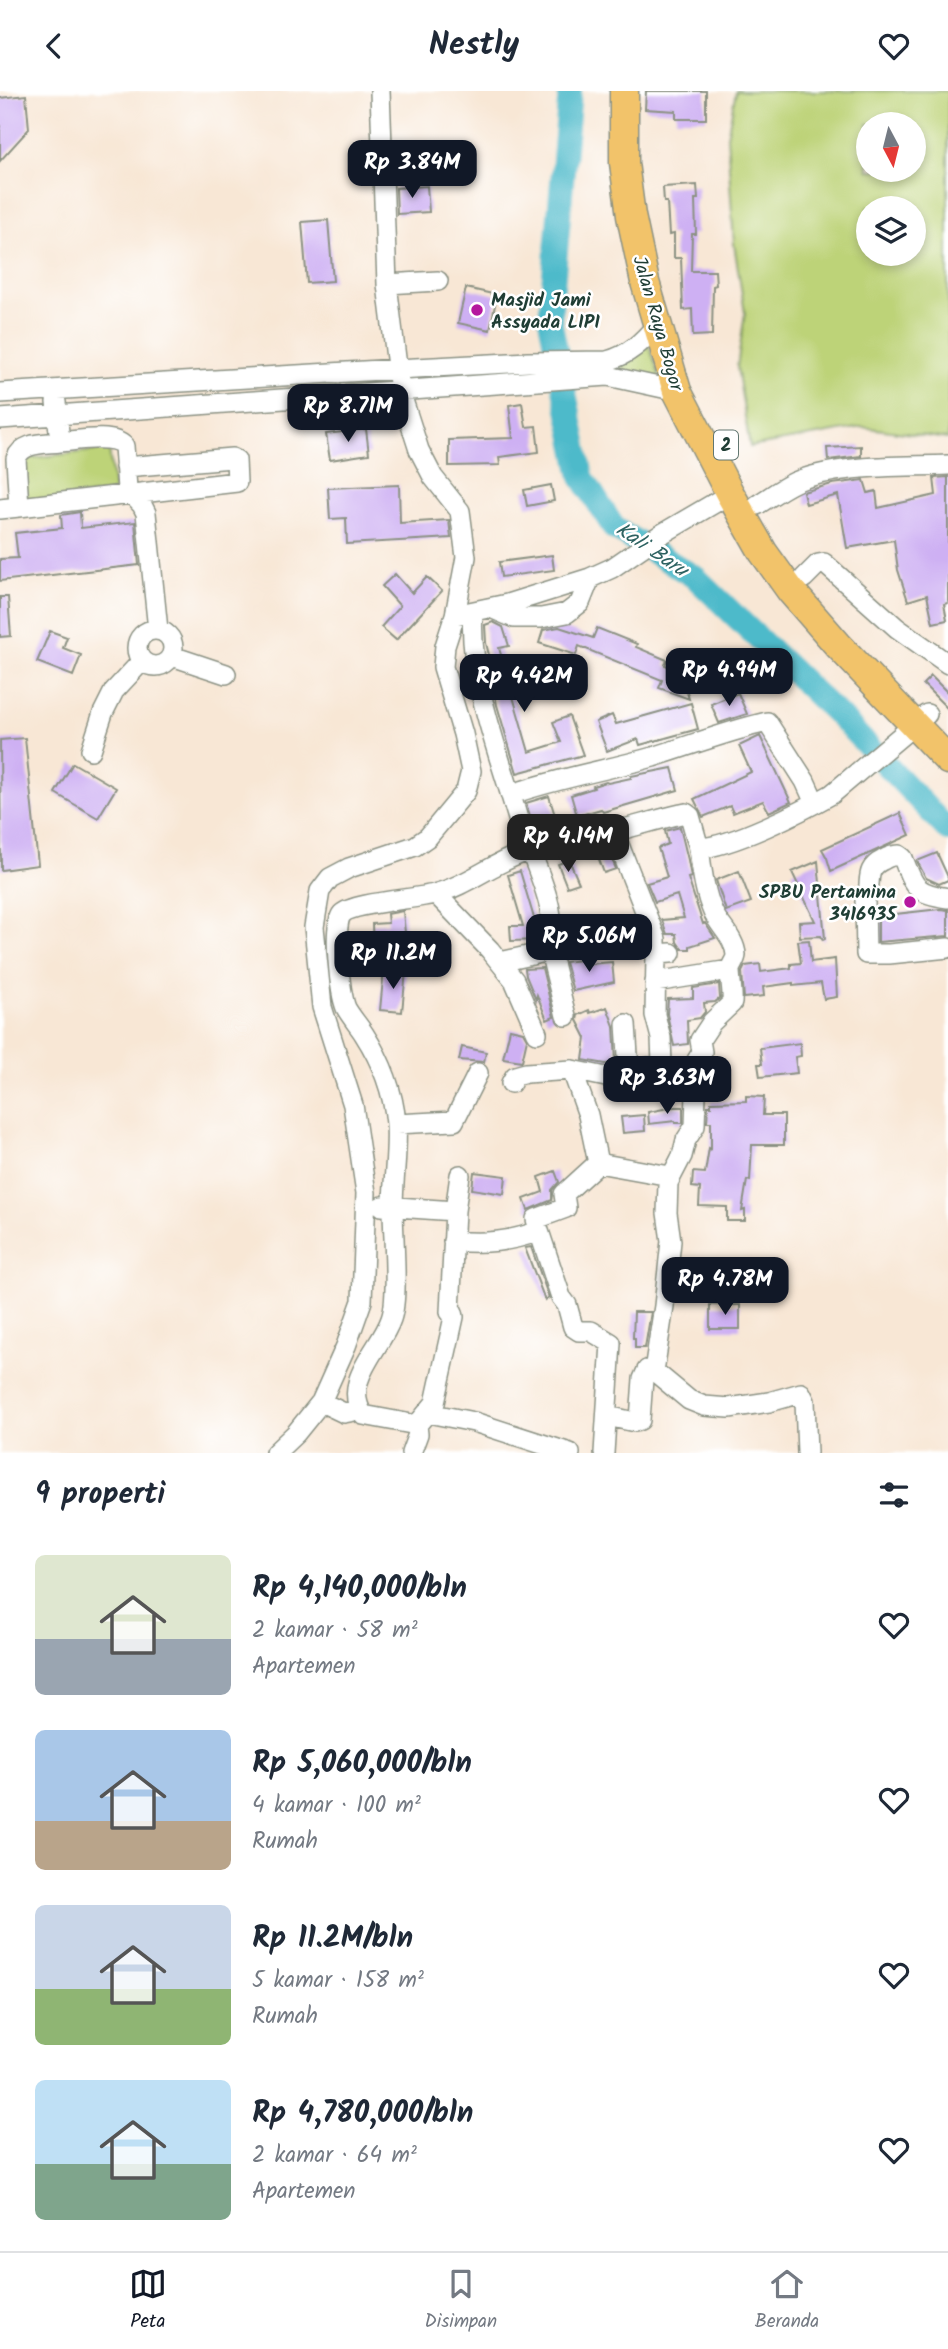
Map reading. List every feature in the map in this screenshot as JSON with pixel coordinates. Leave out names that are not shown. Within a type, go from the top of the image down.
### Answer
[{"type":"highway","name":"Jalan Raya Bogor","points":[[624,91],[623,132],[631,216],[657,325],[677,391],[763,552],[791,591],[913,726],[948,760]]},
{"type":"highway","name":"Jalan Raya Bogor","points":[[643,91],[642,128],[647,206],[675,321],[694,384],[757,505],[804,578],[913,726],[948,735]]},
{"type":"street","points":[[380,91],[387,284],[400,391],[419,450],[433,477],[460,511],[473,611],[475,659],[529,852],[551,911],[554,936],[550,951],[566,1016]]},
{"type":"street","points":[[387,284],[438,281]]},
{"type":"street","points":[[598,369],[634,349],[657,325]]},
{"type":"street","points":[[0,393],[397,369],[598,369],[677,391]]},
{"type":"street","points":[[0,419],[400,391],[528,371]]},
{"type":"street","points":[[55,390],[60,443]]},
{"type":"street","points":[[125,467],[232,457],[236,460],[237,482],[234,484],[131,495],[10,508],[9,474],[22,448],[109,439],[120,442],[124,446],[125,467],[127,489],[131,495],[142,506],[146,513],[158,629]]},
{"type":"street","points":[[757,505],[796,482],[827,473],[869,468],[948,465]]},
{"type":"street","points":[[275,1453],[296,1433],[321,1402],[346,1346],[362,1301],[368,1206],[353,1105],[322,1007],[314,927],[320,891],[330,878],[348,868],[415,846],[428,837],[466,791],[471,771],[443,667],[445,646],[473,611],[590,578],[612,568],[660,535],[730,494]]},
{"type":"street","points":[[804,578],[818,563],[824,563],[897,628],[948,664]]},
{"type":"street","points":[[158,629],[168,635],[173,644],[172,656],[164,664],[153,666],[142,661],[137,644],[141,636],[158,629]]},
{"type":"street","points":[[172,656],[226,674]]},
{"type":"street","points":[[91,750],[103,713],[114,691],[142,661]]},
{"type":"street","points":[[512,794],[653,757],[727,731],[767,722],[805,781],[815,803]]},
{"type":"street","points":[[699,848],[726,843],[832,794],[913,726]]},
{"type":"street","points":[[570,1453],[474,1422],[363,1415],[360,1410],[357,1394],[361,1374],[368,1356],[387,1329],[394,1309],[393,1206],[396,1124],[391,1090],[384,1072],[342,997],[338,968],[339,919],[352,909],[436,894],[529,852],[686,813],[690,816],[699,848],[708,901],[717,921],[730,937],[736,956],[730,970],[732,1003],[712,1022],[700,1040],[702,1052],[697,1060],[695,1126],[685,1140],[679,1164],[670,1176],[667,1213],[671,1241],[654,1371]]},
{"type":"street","points":[[511,1083],[515,1076],[521,1074],[572,1070],[599,1077],[662,1064],[661,1038],[655,1015],[655,982],[663,953],[614,832]]},
{"type":"street","points":[[948,898],[919,891],[899,855],[873,865],[864,900],[866,954],[948,948]]},
{"type":"street","points":[[436,894],[514,980],[537,1033]]},
{"type":"street","points":[[500,962],[550,951],[617,944],[653,933]]},
{"type":"street","points":[[655,982],[730,970]]},
{"type":"street","points":[[626,1024],[629,1072]]},
{"type":"street","points":[[572,1070],[588,1115],[598,1163]]},
{"type":"street","points":[[396,1124],[454,1121],[478,1073]]},
{"type":"street","points":[[598,1163],[670,1176]]},
{"type":"street","points":[[598,1163],[564,1194],[566,1208],[536,1219],[573,1327],[579,1331],[591,1331],[611,1343],[604,1453]]},
{"type":"street","points":[[411,1453],[422,1419],[435,1403],[454,1317],[453,1312],[450,1313],[453,1241],[460,1175]]},
{"type":"street","points":[[368,1206],[455,1211]]},
{"type":"street","points":[[453,1241],[498,1243],[516,1240],[539,1231]]},
{"type":"street","points":[[607,1416],[639,1421],[644,1375],[647,1370],[654,1371],[689,1400],[712,1408],[769,1402],[801,1394],[805,1401],[807,1453]]},
{"type":"street","points":[[321,1402],[344,1413],[360,1410]]},
{"type":"green space","points":[[736,91],[948,91],[948,439],[862,427],[750,447],[737,367],[745,313],[734,244],[727,136]]},
{"type":"green space","points":[[649,345],[661,381],[618,369]]},
{"type":"green space","points":[[109,449],[114,492],[27,502],[23,459]]},
{"type":"building","points":[[646,91],[706,91],[706,119],[676,119],[676,111],[645,109]]},
{"type":"building","points":[[26,95],[29,129],[0,161],[0,98]]},
{"type":"building","points":[[697,185],[696,234],[692,234],[691,271],[715,271],[716,285],[713,286],[712,335],[693,336],[692,309],[683,310],[681,258],[674,258],[674,234],[669,235],[667,202],[664,202],[663,187]]},
{"type":"building","points":[[427,186],[429,212],[397,214],[396,188]]},
{"type":"building","points":[[328,220],[333,281],[307,283],[302,222]]},
{"type":"building","points":[[466,288],[497,295],[490,330],[458,323]]},
{"type":"building","points":[[522,403],[526,427],[536,426],[539,452],[499,457],[500,465],[449,466],[449,440],[513,438],[509,405]]},
{"type":"building","points":[[366,429],[369,454],[330,460],[326,434]]},
{"type":"building","points":[[861,446],[861,456],[828,460],[827,448]]},
{"type":"building","points":[[948,477],[948,603],[944,604],[947,620],[933,623],[927,595],[908,601],[898,570],[894,540],[847,548],[838,495],[806,504],[803,492],[832,484],[864,480],[868,493],[876,491],[878,508],[936,495],[934,478]]},
{"type":"building","points":[[399,485],[400,523],[449,520],[451,538],[347,544],[346,518],[330,519],[328,488]]},
{"type":"building","points":[[551,485],[554,501],[527,506],[524,490]]},
{"type":"building","points":[[80,512],[81,528],[135,522],[139,565],[0,581],[0,559],[18,558],[15,533],[62,528],[61,515]]},
{"type":"building","points":[[552,555],[554,570],[501,577],[499,562]]},
{"type":"building","points":[[395,574],[412,593],[427,577],[442,591],[396,640],[381,627],[400,606],[382,586]]},
{"type":"building","points":[[0,597],[8,597],[11,636],[0,637]]},
{"type":"building","points":[[493,622],[503,627],[509,646],[499,648],[529,752],[561,742],[553,722],[569,716],[583,755],[517,773],[488,664],[491,663],[485,625]]},
{"type":"building","points":[[559,627],[593,638],[597,628],[667,660],[665,665],[681,671],[689,699],[659,688],[662,680],[579,646],[576,655],[539,643],[543,630]]},
{"type":"building","points":[[50,631],[67,637],[63,648],[81,655],[73,676],[37,662]]},
{"type":"building","points":[[931,676],[948,693],[948,709],[923,684]]},
{"type":"building","points":[[738,693],[747,714],[719,723],[711,704]]},
{"type":"building","points":[[691,703],[698,729],[640,745],[638,739],[607,751],[596,722],[612,715],[616,724]]},
{"type":"building","points":[[760,736],[791,802],[769,812],[763,801],[733,813],[730,806],[703,817],[694,799],[751,772],[739,746]]},
{"type":"building","points":[[25,738],[38,865],[1,870],[0,740]]},
{"type":"building","points":[[73,763],[116,788],[98,818],[55,793]]},
{"type":"building","points":[[672,768],[678,790],[603,812],[601,809],[577,816],[571,795],[606,782]]},
{"type":"building","points":[[549,796],[557,822],[534,829],[526,803]]},
{"type":"building","points":[[900,813],[910,835],[831,871],[822,849]]},
{"type":"building","points":[[680,827],[691,877],[688,878],[703,924],[705,923],[715,938],[690,946],[690,949],[682,949],[676,934],[667,934],[662,920],[684,918],[677,895],[655,902],[647,883],[667,877],[658,848],[668,844],[665,831]]},
{"type":"building","points":[[607,847],[616,869],[604,873],[596,851]]},
{"type":"building","points":[[937,853],[948,877],[948,880],[939,884],[926,878],[917,861]]},
{"type":"building","points":[[569,860],[579,883],[567,887],[558,864]]},
{"type":"building","points":[[818,861],[823,940],[821,936],[800,937],[799,922],[815,921],[792,872]]},
{"type":"building","points":[[520,871],[536,925],[540,925],[539,940],[511,941],[510,926],[523,926],[508,875]]},
{"type":"building","points":[[739,871],[751,902],[726,911],[716,880]]},
{"type":"building","points":[[948,910],[948,936],[878,942],[878,916]]},
{"type":"building","points":[[403,911],[406,944],[373,947],[372,924],[388,923],[387,914]]},
{"type":"building","points":[[809,940],[811,962],[835,959],[837,997],[824,999],[821,983],[793,986],[793,983],[763,987],[764,996],[744,998],[742,972],[745,966],[760,964],[761,972],[791,968],[791,964],[801,963],[798,941]]},
{"type":"building","points":[[588,959],[590,964],[612,962],[614,982],[573,991],[565,962]]},
{"type":"building","points":[[542,968],[554,1017],[547,1020],[537,995],[536,1000],[525,969]]},
{"type":"building","points":[[384,969],[406,971],[402,1012],[380,1010]]},
{"type":"building","points":[[719,984],[720,998],[715,1002],[704,1003],[705,1012],[700,1018],[687,1020],[688,1044],[674,1046],[667,1014],[668,999],[693,998],[693,988]]},
{"type":"building","points":[[607,1007],[614,1026],[616,1062],[606,1064],[583,1060],[586,1038],[577,1020],[578,1015]]},
{"type":"building","points":[[510,1029],[523,1032],[527,1039],[522,1061],[503,1058]]},
{"type":"building","points":[[800,1043],[801,1056],[795,1057],[797,1073],[760,1077],[760,1048]]},
{"type":"building","points":[[462,1047],[486,1052],[484,1062],[459,1060]]},
{"type":"building","points":[[746,1096],[764,1097],[763,1115],[784,1115],[784,1145],[752,1145],[750,1181],[747,1180],[742,1211],[745,1210],[745,1221],[727,1221],[727,1207],[699,1206],[700,1188],[692,1187],[693,1172],[705,1173],[709,1148],[711,1149],[711,1122],[707,1122],[708,1106],[711,1106],[711,1102],[746,1101]]},
{"type":"building","points":[[683,1107],[683,1123],[675,1121],[649,1124],[648,1112]]},
{"type":"building","points":[[644,1115],[645,1131],[623,1133],[621,1117]]},
{"type":"building","points":[[555,1171],[559,1182],[552,1190],[552,1200],[528,1210],[524,1199],[543,1192],[539,1177]]},
{"type":"building","points":[[474,1172],[506,1176],[504,1194],[472,1189]]},
{"type":"building","points":[[531,1247],[549,1298],[545,1300],[525,1248]]},
{"type":"building","points":[[710,1305],[740,1305],[740,1329],[710,1329]]},
{"type":"building","points":[[634,1312],[651,1312],[645,1348],[635,1348]]},
{"type":"waterway","name":"Kali Baru","points":[[570,91],[550,320],[582,477],[614,528],[696,578],[845,722],[948,830]]},
{"type":"place","name":"Masjid Jami Assyada LIPI","points":[[477,310]]},
{"type":"place","name":"SPBU Pertamina 3416935","points":[[910,902]]}]
